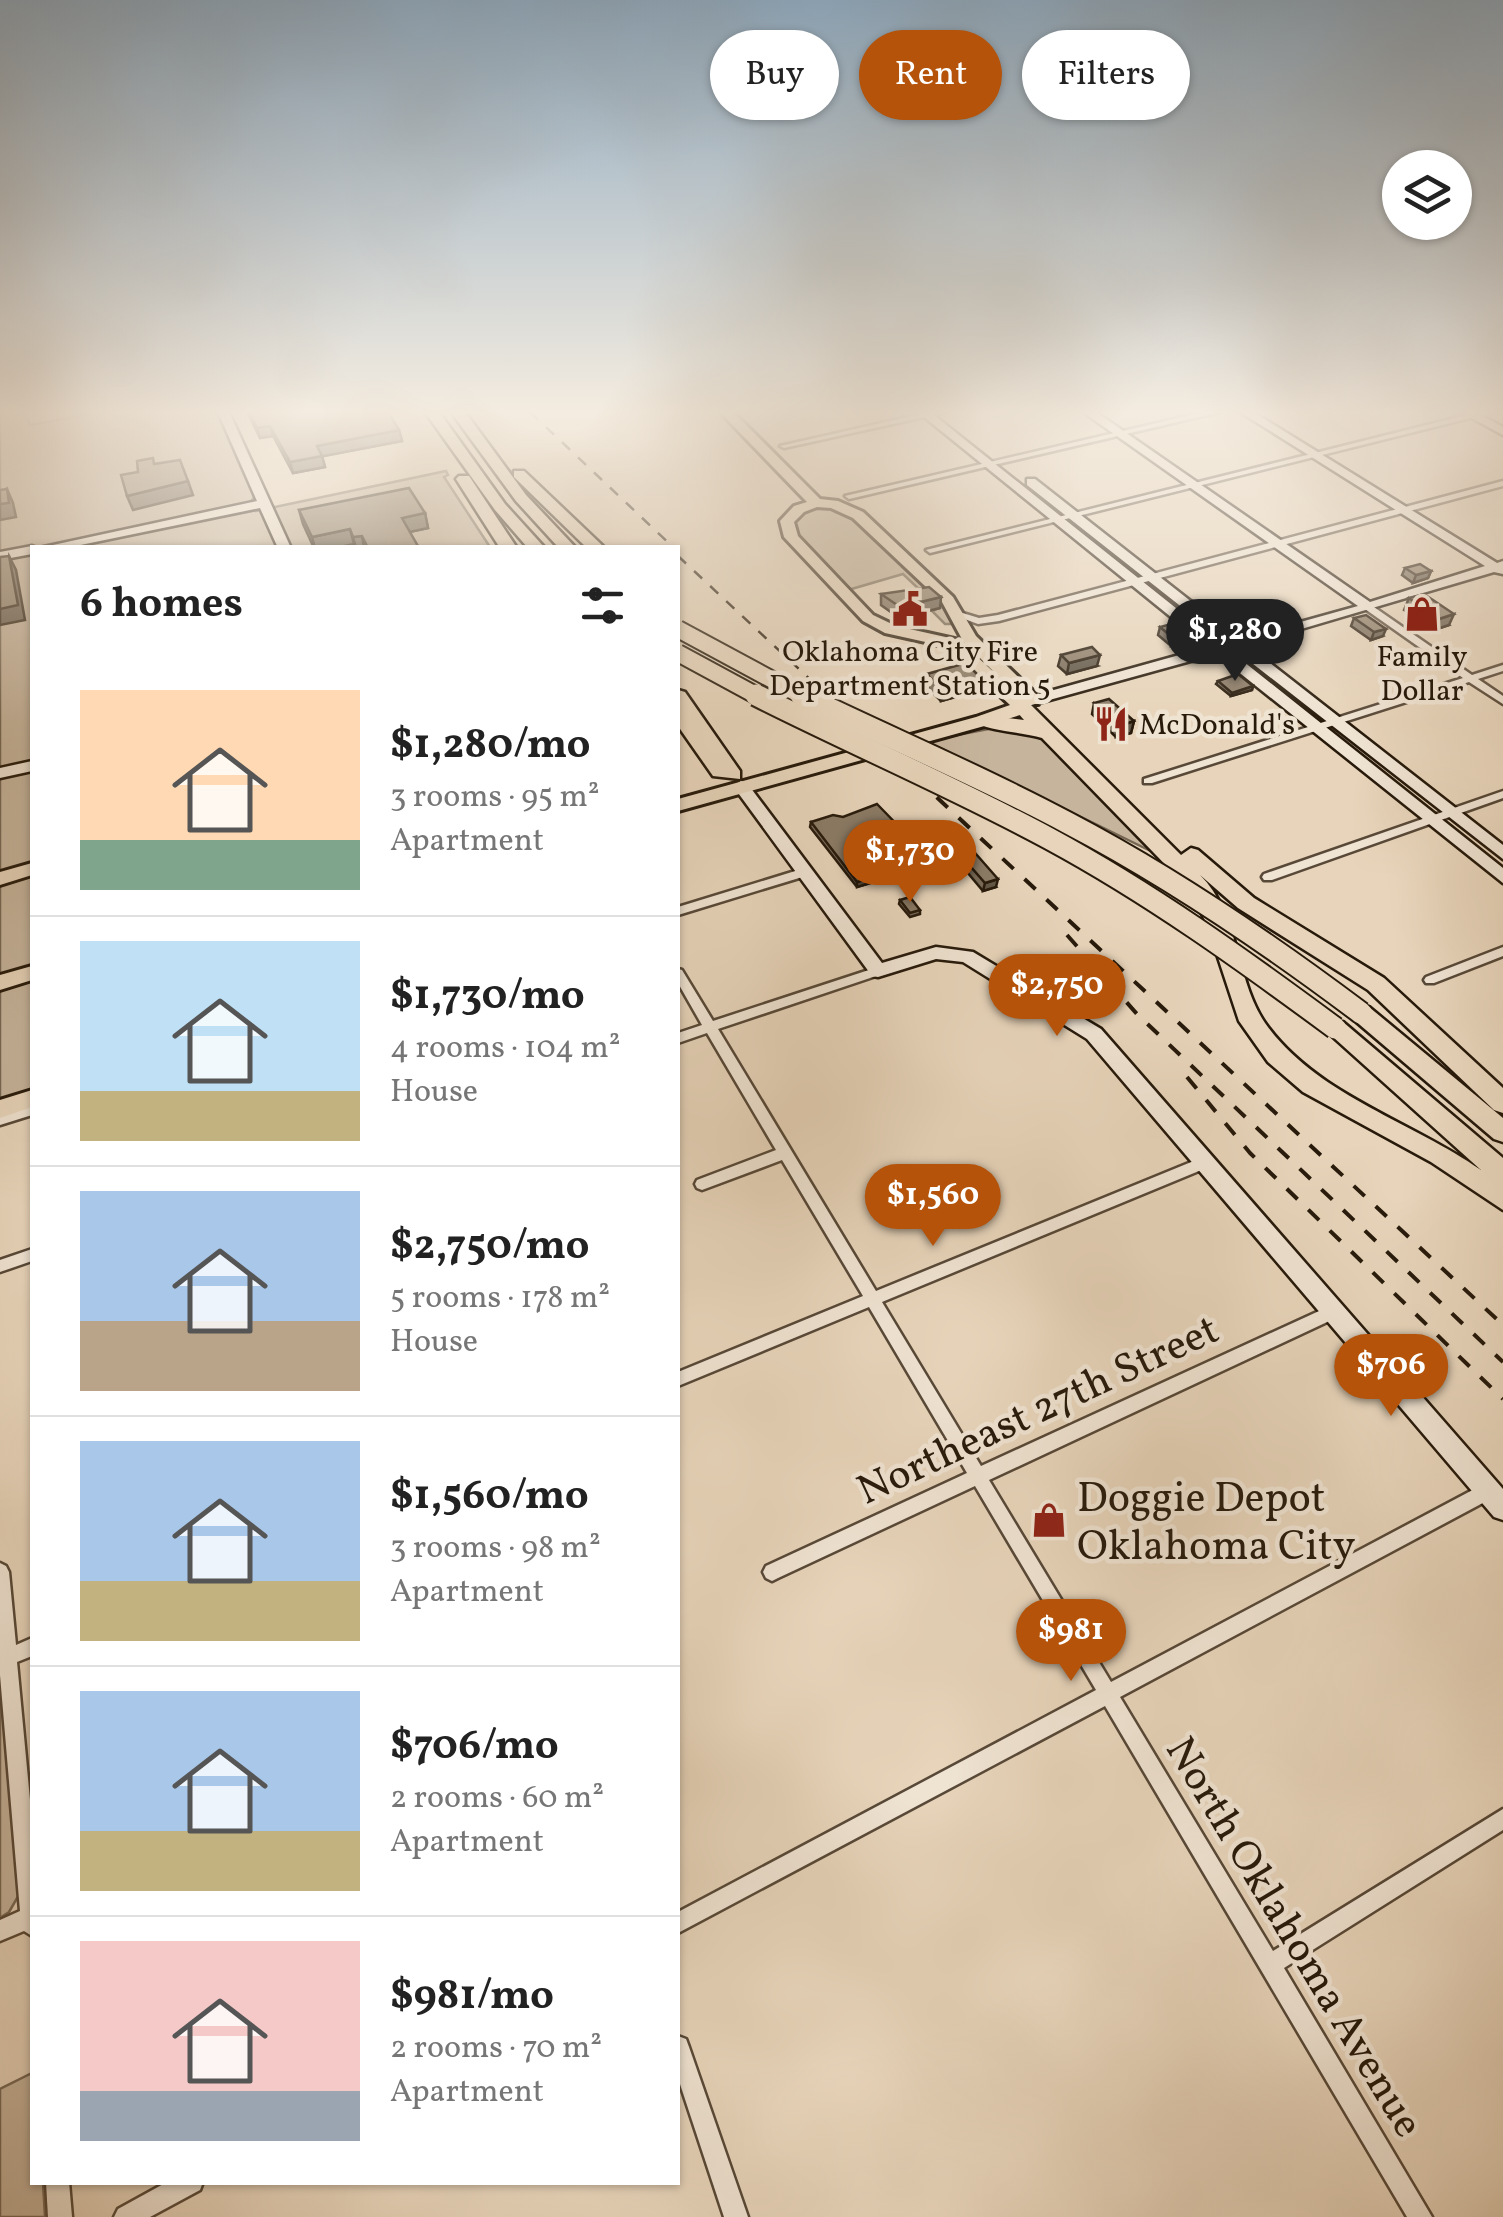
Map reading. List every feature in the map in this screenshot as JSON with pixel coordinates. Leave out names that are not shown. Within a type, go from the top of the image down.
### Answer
[{"type":"highway","points":[[485,515],[507,545]]},
{"type":"highway","points":[[508,515],[534,545]]},
{"type":"highway","points":[[537,515],[565,545]]},
{"type":"highway","points":[[562,515],[594,545]]},
{"type":"highway","points":[[680,630],[775,682],[1086,832],[1230,919],[1360,1012],[1503,1132]]},
{"type":"highway","points":[[680,654],[1082,857],[1185,920],[1335,1028],[1396,1077],[1503,1174]]},
{"type":"highway","points":[[680,699],[737,781]]},
{"type":"highway","points":[[1026,702],[1049,734],[1200,887],[1219,927],[1251,1021],[1276,1056],[1312,1085],[1440,1155],[1503,1199]]},
{"type":"highway","points":[[1026,702],[1216,878],[1263,914],[1376,984],[1503,1102]]},
{"type":"highway","points":[[680,716],[720,772],[737,781]]},
{"type":"highway","points":[[982,721],[1022,725],[1049,734]]},
{"type":"main road","points":[[794,515],[788,522],[791,536],[868,618],[891,630],[929,636],[964,650],[1026,702]]},
{"type":"main road","points":[[858,515],[948,600],[1026,702]]},
{"type":"main road","points":[[898,552],[930,550]]},
{"type":"main road","points":[[929,636],[948,632],[964,620]]},
{"type":"main road","points":[[680,791],[737,781],[982,721],[1014,711],[1026,702]]},
{"type":"main road","points":[[680,803],[909,726],[1006,703],[1026,702]]},
{"type":"main road","points":[[0,868],[30,865]]},
{"type":"main road","points":[[0,879],[30,866]]},
{"type":"main road","points":[[0,1094],[30,1087]]},
{"type":"main road","points":[[0,1109],[30,1100]]},
{"type":"street","points":[[60,545],[204,515]]},
{"type":"street","points":[[271,515],[285,545]]},
{"type":"street","points":[[1052,515],[1503,877]]},
{"type":"street","points":[[930,550],[1071,515]]},
{"type":"street","points":[[1074,515],[1503,854]]},
{"type":"street","points":[[1236,515],[1503,701]]},
{"type":"street","points":[[964,620],[1134,582],[1382,515]]},
{"type":"street","points":[[1411,515],[1501,569]]},
{"type":"street","points":[[0,556],[30,550]]},
{"type":"street","points":[[1026,702],[1368,607],[1379,608],[1501,569]]},
{"type":"street","points":[[1148,781],[1503,668]]},
{"type":"street","points":[[0,774],[30,766]]},
{"type":"street","points":[[737,781],[878,972]]},
{"type":"street","points":[[1268,877],[1503,794]]},
{"type":"street","points":[[680,910],[805,872]]},
{"type":"street","points":[[1430,980],[1503,951]]},
{"type":"street","points":[[680,1037],[944,952],[967,956],[987,966],[1094,1034],[1496,1500],[1106,1693],[680,1921]]},
{"type":"street","name":"North Oklahoma Avenue","points":[[680,976],[1420,2217]]},
{"type":"street","points":[[0,1120],[30,1111]]},
{"type":"street","points":[[702,1184],[785,1152]]},
{"type":"street","points":[[680,1378],[1206,1162]]},
{"type":"street","points":[[0,1266],[30,1256]]},
{"type":"street","name":"Northeast 27th Street","points":[[772,1572],[1334,1312]]},
{"type":"street","points":[[0,1572],[30,1894]]},
{"type":"street","points":[[8,1657],[30,1648]]},
{"type":"street","points":[[1270,1964],[1503,1819]]},
{"type":"street","points":[[0,1932],[30,1917]]},
{"type":"street","points":[[680,2053],[736,2217]]},
{"type":"street","points":[[56,2185],[60,2217]]},
{"type":"street","points":[[126,2217],[186,2185]]},
{"type":"shaded area","points":[[0,515],[469,515],[489,545],[30,545],[30,1106],[0,1115]]},
{"type":"shaded area","points":[[800,515],[853,515],[946,603],[952,624],[945,624],[932,611],[939,608],[903,574],[848,590],[795,535],[793,523]]},
{"type":"shaded area","points":[[1004,726],[1044,738],[1169,860],[926,741]]},
{"type":"shaded area","points":[[0,1673],[20,1893],[9,1912],[0,1918]]},
{"type":"shaded area","points":[[30,2074],[30,2185],[43,2185],[45,2217],[0,2217],[0,2089]]},
{"type":"building","points":[[302,515],[414,515],[402,518],[417,545],[366,545],[362,536],[353,537],[350,529],[312,537]]},
{"type":"building","points":[[9,556],[18,605],[0,609],[0,557]]},
{"type":"building","points":[[1420,564],[1431,571],[1416,575],[1405,568]]},
{"type":"building","points":[[929,587],[941,597],[900,607],[881,594]]},
{"type":"building","points":[[1424,594],[1454,614],[1439,619],[1409,598]]},
{"type":"building","points":[[1366,615],[1386,629],[1374,632],[1354,618]]},
{"type":"building","points":[[1171,624],[1185,635],[1173,638],[1160,627]]},
{"type":"building","points":[[1092,647],[1100,655],[1069,663],[1061,655]]},
{"type":"building","points":[[966,663],[982,679],[942,690],[927,674]]},
{"type":"building","points":[[1238,674],[1253,686],[1232,693],[1218,681]]},
{"type":"building","points":[[1109,699],[1134,721],[1119,726],[1094,703]]},
{"type":"building","points":[[877,804],[911,839],[861,851],[880,875],[857,882],[811,822],[833,815],[843,817]]},
{"type":"building","points":[[976,854],[998,879],[985,883],[964,859]]},
{"type":"building","points":[[910,897],[920,910],[910,913],[900,900]]},
{"type":"railway","points":[[640,515],[671,545]]},
{"type":"railway","points":[[680,558],[830,698]]},
{"type":"railway","points":[[827,695],[1503,1325]]},
{"type":"railway","points":[[1067,935],[1137,1014],[1503,1362]]},
{"type":"railway","points":[[1187,1077],[1250,1153],[1503,1399]]},
{"type":"place","name":"Oklahoma City Fire Department Station 5","points":[[910,609]]},
{"type":"place","name":"Family Dollar","points":[[1422,614]]},
{"type":"place","name":"McDonald's","points":[[1111,724]]},
{"type":"place","name":"Doggie Depot Oklahoma City","points":[[1049,1520]]}]
